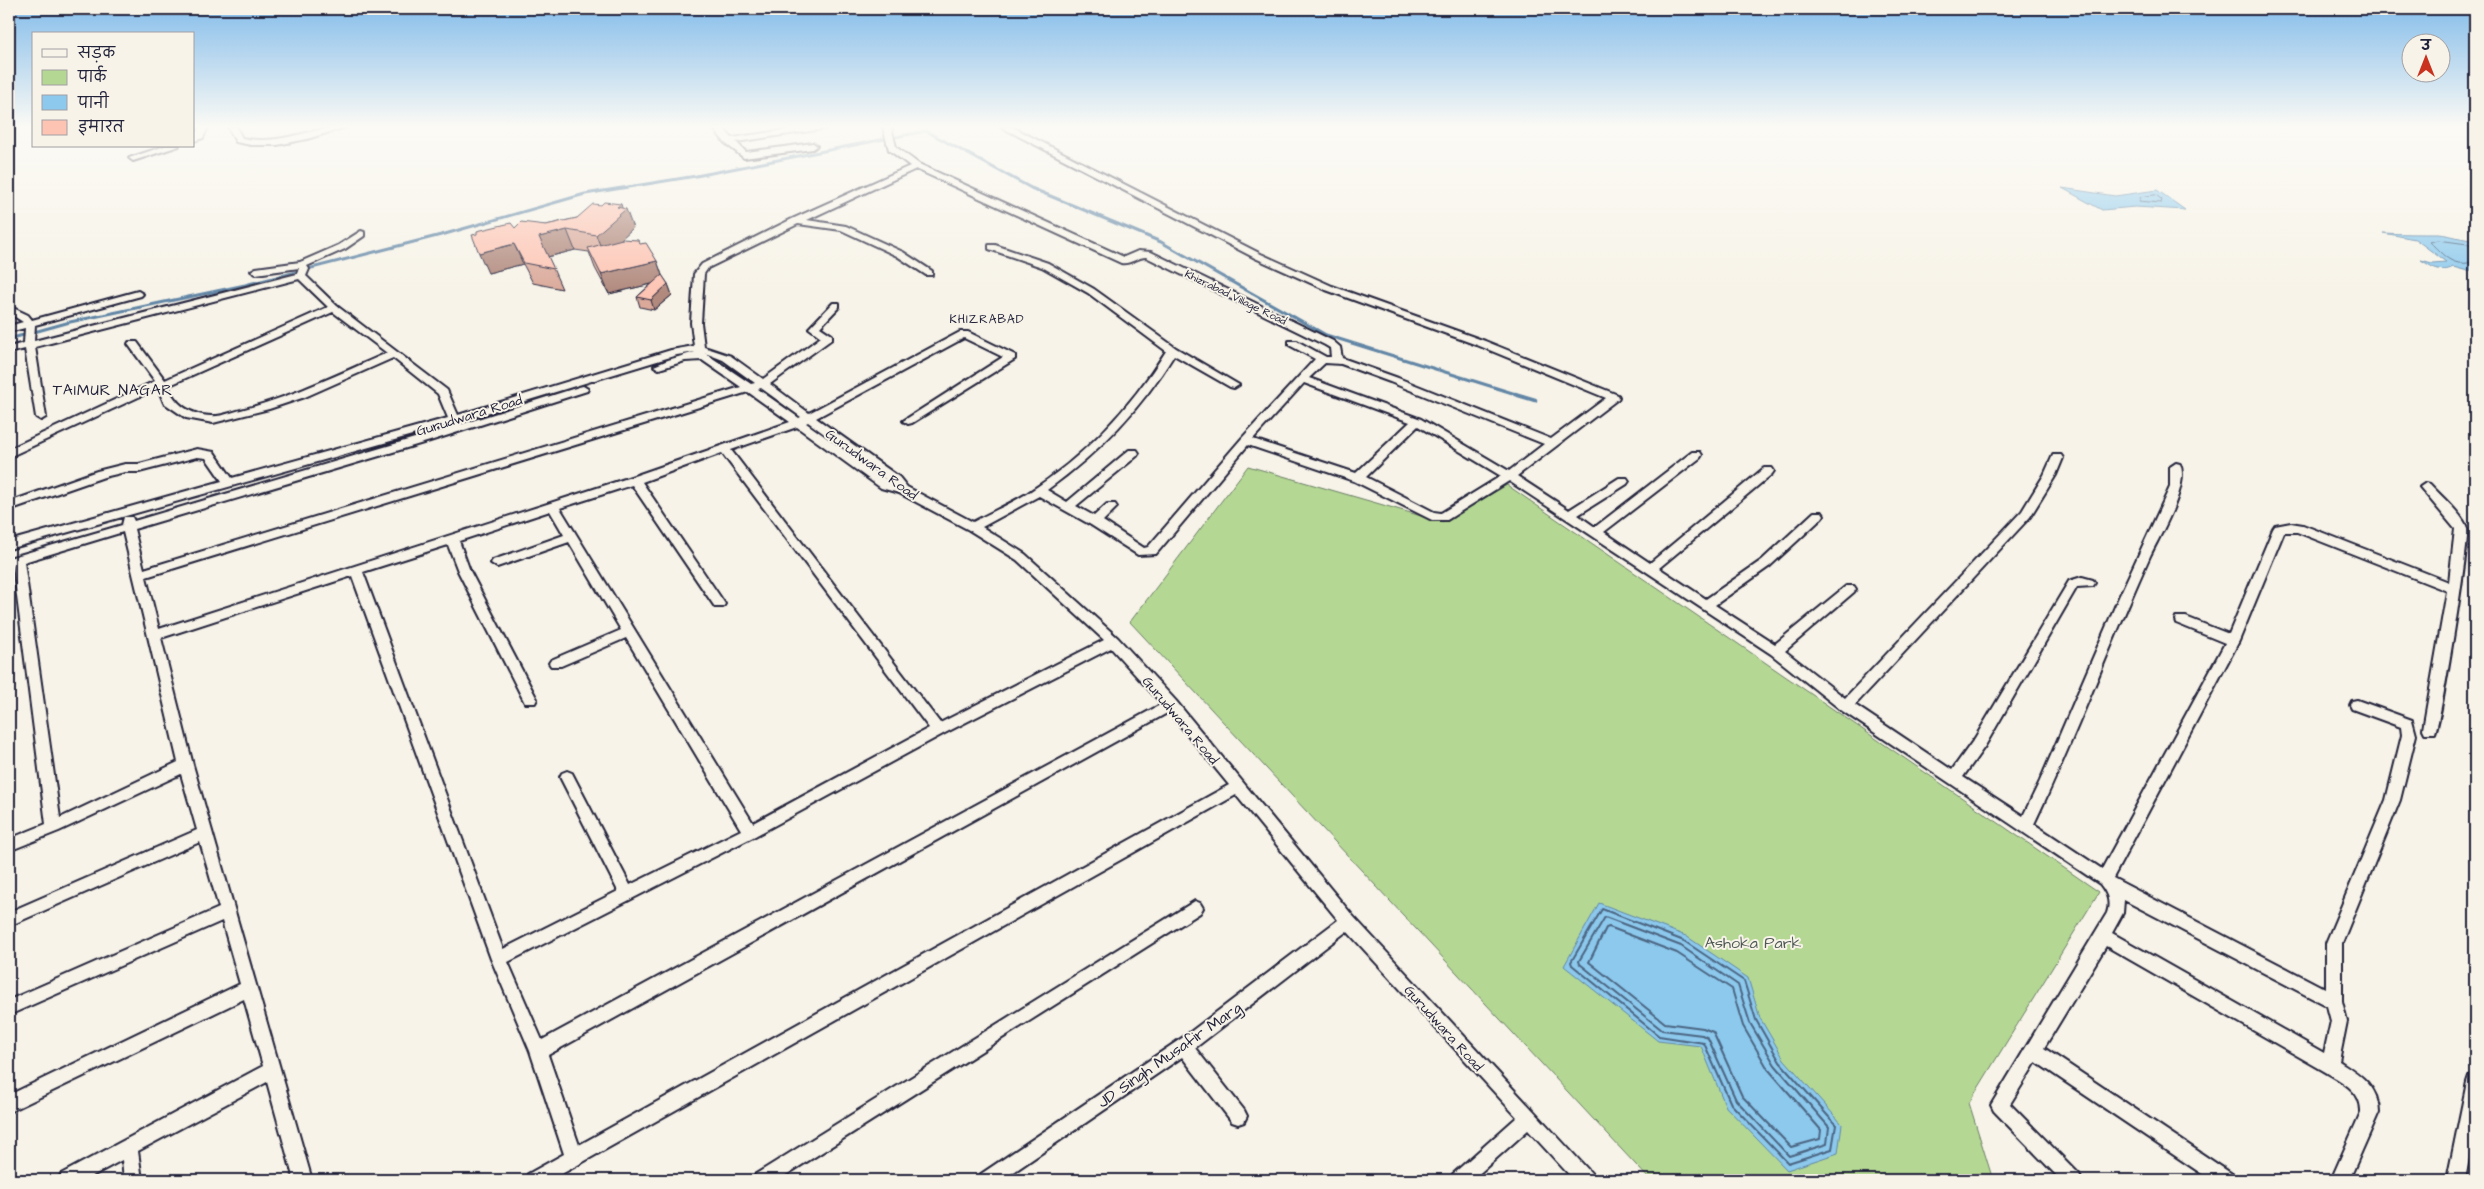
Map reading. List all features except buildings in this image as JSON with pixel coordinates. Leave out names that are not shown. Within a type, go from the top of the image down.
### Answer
[{"type":"street","points":[[880,182],[720,256],[701,270],[696,323],[700,352],[885,485],[904,490]]},
{"type":"street","name":"Khizrabad Village Road","points":[[952,182],[1124,261],[1138,254],[1148,254],[1329,343],[1335,348],[1337,360]]},
{"type":"street","points":[[1114,182],[1267,260],[1330,288],[1481,343],[1614,397],[1509,476],[1442,517],[1432,516],[1358,478],[1246,440]]},
{"type":"street","points":[[795,221],[843,228],[900,254],[929,273]]},
{"type":"street","points":[[9,329],[29,333],[303,271],[361,234]]},
{"type":"street","points":[[992,247],[1044,265],[1091,291],[1172,350],[1234,385]]},
{"type":"street","points":[[256,271],[303,271]]},
{"type":"street","points":[[54,827],[13,561],[128,528],[456,424],[443,392],[334,308],[303,271]]},
{"type":"street","points":[[9,350],[29,333],[138,294]]},
{"type":"street","points":[[140,575],[763,384],[828,336],[814,328],[836,305]]},
{"type":"street","points":[[9,453],[161,383],[334,308]]},
{"type":"street","points":[[9,309],[24,317],[29,333],[41,417]]},
{"type":"street","points":[[155,635],[635,480],[798,423],[964,334],[1011,357],[908,421]]},
{"type":"street","points":[[1293,343],[1324,360]]},
{"type":"street","points":[[132,344],[161,383],[168,401],[190,416],[213,420],[265,408],[301,395],[394,354]]},
{"type":"street","points":[[973,527],[1039,491],[1067,470],[1108,432],[1144,393],[1172,350]]},
{"type":"street","name":"Gurudwara Road","points":[[9,544],[128,510],[456,424],[675,352],[700,352],[727,358],[895,480],[904,490],[973,527],[1021,557],[1113,642],[1171,705],[1348,921],[1527,1119],[1586,1180]]},
{"type":"street","points":[[1039,491],[1095,522],[1142,552],[1152,551],[1246,440],[1318,362],[1324,360],[1337,360],[1394,380],[1551,443]]},
{"type":"street","points":[[1302,379],[1417,421],[1509,476],[1776,651],[1846,706],[2107,882],[2334,1001]]},
{"type":"street","points":[[1358,478],[1417,421]]},
{"type":"street","points":[[724,448],[938,730]]},
{"type":"street","points":[[9,506],[101,474],[125,468],[139,468],[197,453],[210,455],[230,483]]},
{"type":"street","points":[[1068,507],[1133,453]]},
{"type":"street","points":[[1596,532],[1696,455]]},
{"type":"street","points":[[1846,706],[2026,514],[2050,475],[2057,458]]},
{"type":"street","points":[[2025,826],[2047,781],[2125,597],[2176,487],[2176,467]]},
{"type":"street","points":[[1650,569],[1768,471]]},
{"type":"street","points":[[635,480],[719,604]]},
{"type":"street","points":[[1570,515],[1622,481]]},
{"type":"street","points":[[2426,487],[2456,520],[2460,529],[2454,589],[2430,728]]},
{"type":"street","points":[[553,506],[750,832]]},
{"type":"street","points":[[1095,522],[1111,507]]},
{"type":"street","points":[[128,510],[128,528],[186,765],[250,988],[302,1180]]},
{"type":"street","points":[[1706,605],[1766,563],[1818,515]]},
{"type":"street","points":[[2107,882],[2233,642],[2276,532],[2285,527],[2299,528],[2454,589]]},
{"type":"street","points":[[497,563],[572,537]]},
{"type":"street","points":[[452,539],[464,571],[530,699]]},
{"type":"street","points":[[356,570],[499,959],[538,1050],[574,1157]]},
{"type":"street","points":[[1954,778],[1980,742],[2073,584],[2082,581],[2089,583]]},
{"type":"street","points":[[1776,651],[1850,589]]},
{"type":"street","points":[[2181,620],[2233,642]]},
{"type":"street","points":[[556,663],[628,632]]},
{"type":"street","points":[[499,959],[750,832],[938,730],[1113,642]]},
{"type":"street","points":[[538,1050],[1171,705]]},
{"type":"street","points":[[2330,1065],[2339,1021],[2334,1001],[2334,943],[2393,800],[2409,735],[2407,724],[2357,705]]},
{"type":"street","points":[[9,845],[54,827],[186,765]]},
{"type":"street","points":[[567,777],[627,894]]},
{"type":"street","points":[[534,1180],[1238,787]]},
{"type":"street","points":[[9,919],[206,833]]},
{"type":"street","points":[[2073,1180],[2000,1105],[2103,936],[2118,903],[2107,882]]},
{"type":"street","points":[[762,1180],[1195,908]]},
{"type":"street","points":[[9,1008],[228,911]]},
{"type":"street","name":"JD Singh Musafir Marg","points":[[987,1180],[1184,1046],[1348,921]]},
{"type":"street","points":[[2103,936],[2330,1065],[2363,1088],[2372,1106],[2340,1180]]},
{"type":"street","points":[[9,1104],[250,988]]},
{"type":"street","points":[[1184,1046],[1238,1116]]},
{"type":"street","points":[[2034,1051],[2226,1180]]},
{"type":"street","points":[[67,1180],[272,1070]]},
{"type":"street","points":[[2456,1180],[2475,1082]]},
{"type":"street","points":[[1459,1180],[1527,1119]]},
{"type":"street","points":[[129,1148],[133,1180]]},
{"type":"green space","name":"Ashoka Park","points":[[1248,466],[1442,522],[1507,485],[2099,892],[1969,1103],[1993,1180],[1650,1180],[1130,622]]},
{"type":"water","points":[[2062,188],[2115,196],[2157,190],[2185,210],[2135,207],[2102,210]]},
{"type":"water","points":[[2383,233],[2439,234],[2475,240],[2475,266],[2469,266],[2473,269],[2468,271],[2453,267],[2444,270],[2436,268],[2421,260],[2432,263],[2446,262],[2415,239]]},
{"type":"water","points":[[1599,903],[1686,936],[1748,978],[1760,1018],[1784,1059],[1842,1124],[1838,1153],[1787,1170],[1726,1107],[1701,1046],[1658,1041],[1564,966]]},
{"type":"waterway","points":[[9,339],[70,322],[245,285],[445,234],[585,194],[656,182]]},
{"type":"waterway","points":[[1021,182],[1161,242],[1326,335],[1519,395]]},
{"type":"waterway","points":[[1515,394],[1535,400]]},
{"type":"district","name":"KHIZRABAD","points":[[987,319]]},
{"type":"district","name":"TAIMUR NAGAR","points":[[113,390]]}]
